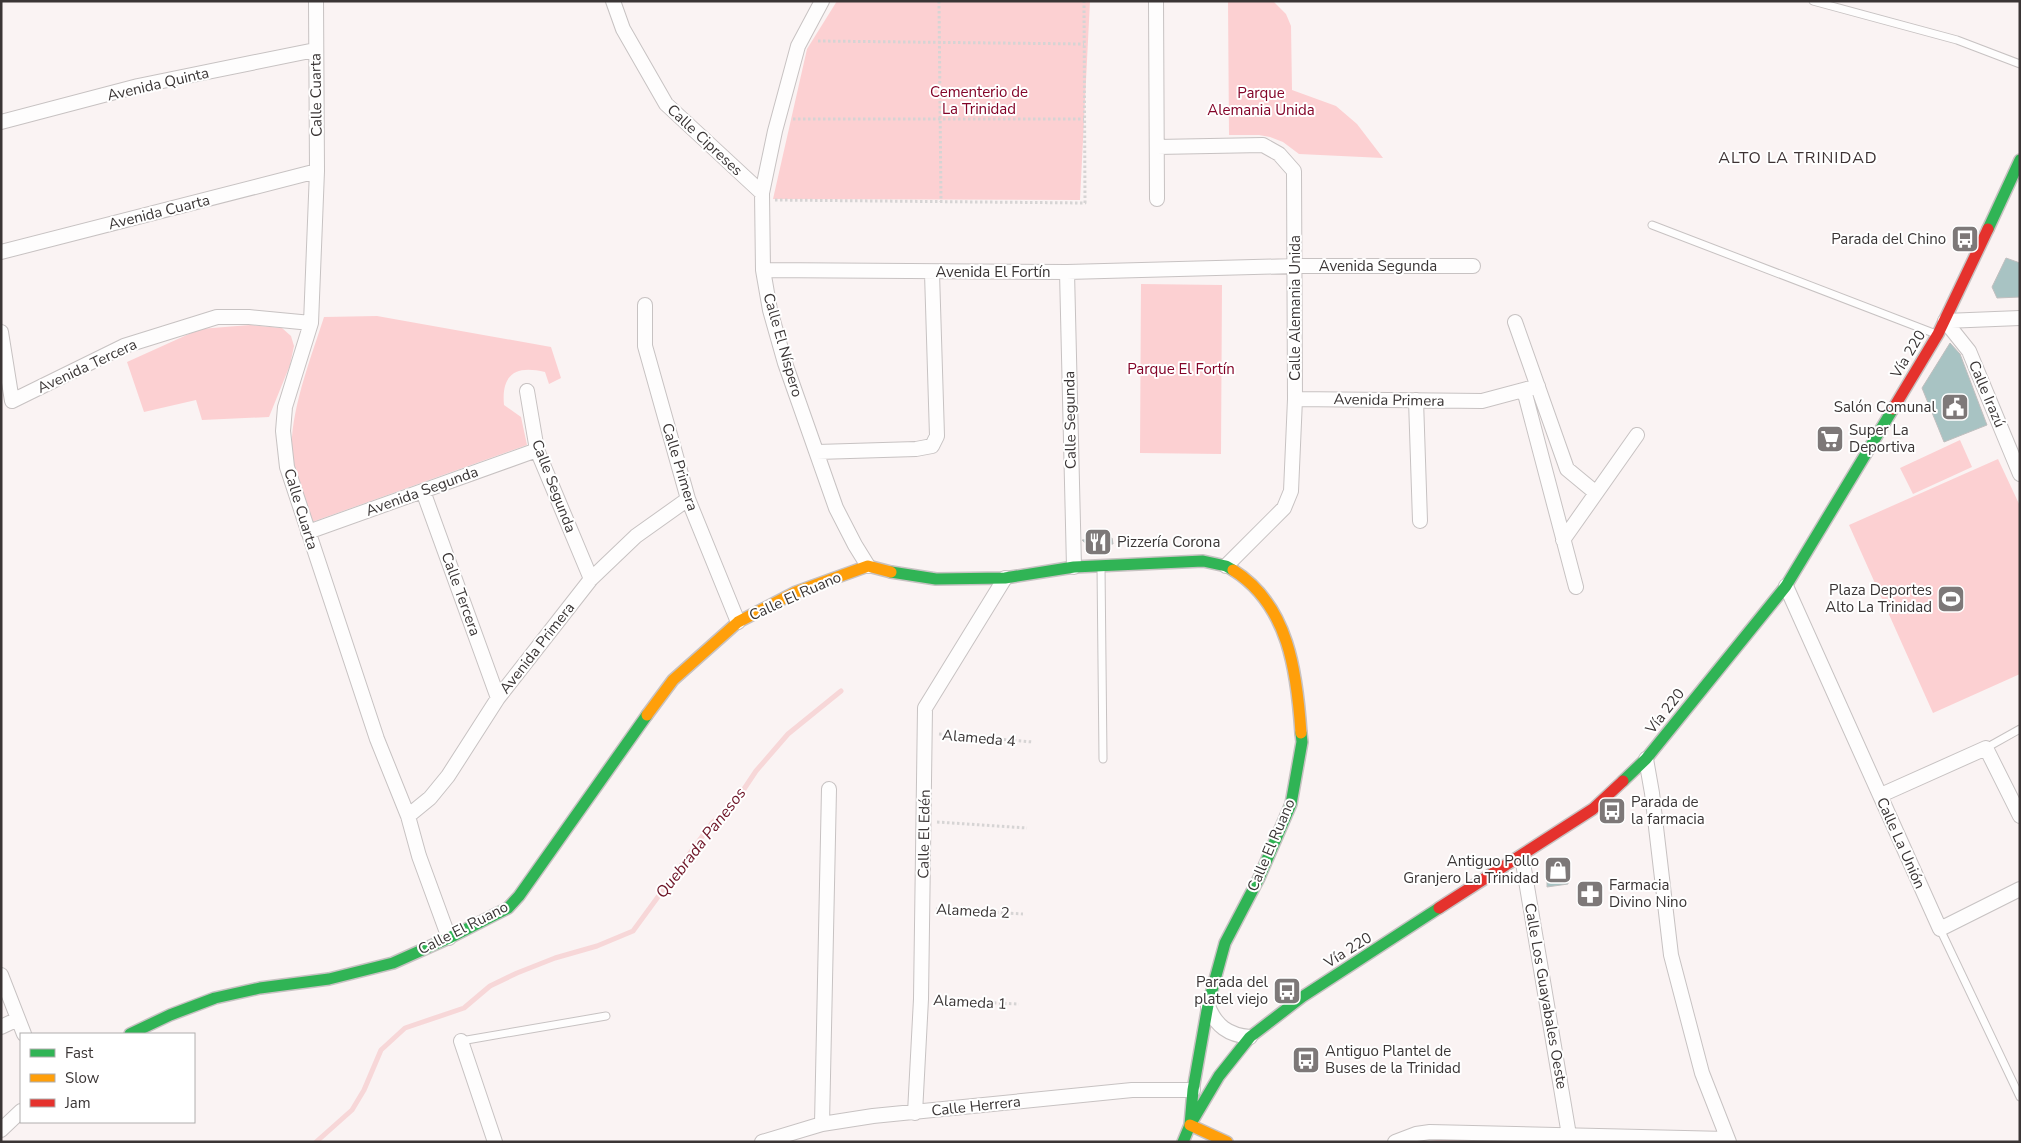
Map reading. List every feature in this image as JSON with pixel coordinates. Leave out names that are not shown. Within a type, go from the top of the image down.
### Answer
[{"type":"street","name":"Calle Cuarta","points":[[316,1],[317,171],[311,324],[285,407],[284,431],[287,467],[377,739],[408,816],[419,856],[449,938]]},
{"type":"street","name":"Calle Cipreses","points":[[613,1],[623,29],[666,104],[762,197]]},
{"type":"street","name":"Calle El Níspero","points":[[822,1],[798,46],[775,131],[762,197],[763,270],[770,310],[785,363],[836,508],[854,545],[868,566]]},
{"type":"street","points":[[1156,1],[1157,199]]},
{"type":"street","name":"Avenida Quinta","points":[[1,122],[138,86],[315,50]]},
{"type":"street","name":"Calle Alemania Unida","points":[[1156,147],[1264,146],[1279,154],[1294,170],[1295,399],[1291,491],[1284,508],[1226,566]]},
{"type":"street","name":"Vía 220","points":[[1183,1142],[1190,1125],[1220,1076],[1250,1037],[1302,997],[1522,857],[1593,809],[1646,759],[1786,586],[1938,334],[2020,160]]},
{"type":"street","name":"Avenida Cuarta","points":[[1,252],[317,171]]},
{"type":"street","name":"Avenida Segunda","points":[[1223,268],[1473,266]]},
{"type":"street","name":"Avenida El Fortín","points":[[763,270],[1067,272],[1223,268]]},
{"type":"street","points":[[817,452],[916,449],[932,446],[937,436],[932,272]]},
{"type":"street","name":"Calle Segunda","points":[[1067,272],[1074,568]]},
{"type":"street","name":"Calle Primera","points":[[645,305],[645,346],[688,499],[738,622]]},
{"type":"street","name":"Avenida Tercera","points":[[1,332],[12,402],[124,346],[217,317],[249,317],[311,324]]},
{"type":"street","points":[[1945,321],[2020,318]]},
{"type":"street","name":"Calle Irazú","points":[[1945,321],[1969,351],[2014,447],[2020,474]]},
{"type":"street","points":[[1515,322],[1567,468],[1596,493]]},
{"type":"street","name":"Avenida Primera","points":[[1295,399],[1482,401],[1538,386]]},
{"type":"street","points":[[1524,390],[1576,588]]},
{"type":"street","name":"Calle Segunda","points":[[527,391],[537,450],[591,579]]},
{"type":"street","points":[[1416,400],[1420,521]]},
{"type":"street","points":[[1563,540],[1638,435]]},
{"type":"street","name":"Avenida Segunda","points":[[308,532],[537,450]]},
{"type":"street","name":"Calle Tercera","points":[[423,491],[498,698]]},
{"type":"street","name":"Avenida Primera","points":[[408,816],[430,798],[448,776],[498,698],[591,579],[636,536],[688,499]]},
{"type":"street","name":"Calle El Ruano","points":[[132,1033],[170,1015],[215,998],[260,988],[329,979],[392,963],[449,938],[508,908],[519,896],[673,680],[738,622],[796,592],[868,566],[902,575],[936,579],[1005,578],[1101,565],[1203,561],[1226,566],[1249,580],[1268,601],[1285,635],[1298,689],[1302,742],[1291,804],[1259,878],[1225,943],[1208,1005],[1193,1090],[1190,1125]]},
{"type":"street","name":"Calle El Edén","points":[[915,1112],[921,999],[925,708],[1005,578]]},
{"type":"street","name":"Calle La Unión","points":[[1786,586],[1940,929]]},
{"type":"street","points":[[1881,795],[1986,748],[2020,816]]},
{"type":"street","points":[[1395,1142],[1416,1134],[1430,1132],[1728,1140],[1702,1073],[1671,956],[1652,793],[1646,759]]},
{"type":"street","points":[[822,1124],[829,789]]},
{"type":"street","name":"Calle Los Guayabales Oeste","points":[[1522,857],[1569,1135]]},
{"type":"street","points":[[1940,929],[2020,889]]},
{"type":"street","points":[[1,975],[24,1033]]},
{"type":"street","points":[[1208,1005],[1213,1018],[1222,1029],[1235,1036],[1250,1037]]},
{"type":"street","points":[[1,1026],[18,1019]]},
{"type":"street","points":[[461,1041],[495,1142]]},
{"type":"street","name":"Calle Herrera","points":[[762,1142],[822,1124],[915,1112],[1123,1091],[1193,1090]]},
{"type":"street","points":[[1,1130],[20,1113]]},
{"type":"street","points":[[1190,1125],[1226,1142]]},
{"type":"lane","points":[[1813,1],[1957,40],[2020,64]]},
{"type":"lane","points":[[1652,225],[1938,334]]},
{"type":"lane","points":[[1101,565],[1103,759]]},
{"type":"lane","points":[[1986,748],[2020,730]]},
{"type":"lane","name":"Calle La Unión","points":[[1940,929],[2020,1097]]},
{"type":"lane","points":[[461,1041],[606,1016]]},
{"type":"path","points":[[939,1],[941,202]]},
{"type":"path","points":[[762,197],[1085,204],[1084,1]]},
{"type":"path","points":[[818,41],[1084,44]]},
{"type":"path","points":[[794,119],[1084,119]]},
{"type":"path","name":"Alameda 4","points":[[926,733],[1033,742]]},
{"type":"path","points":[[924,821],[1027,828]]},
{"type":"path","name":"Alameda 2","points":[[923,908],[1023,914]]},
{"type":"path","name":"Alameda 1","points":[[921,999],[1020,1004]]},
{"type":"green space","name":"Cementerio de La Trinidad","points":[[837,1],[1090,1],[1080,200],[773,199],[807,49]]},
{"type":"green space","name":"Parque Alemania Unida","points":[[1228,1],[1273,1],[1286,14],[1291,26],[1292,90],[1336,106],[1357,124],[1383,158],[1299,154],[1283,142],[1270,137],[1229,135]]},
{"type":"green space","name":"Parque El Fortín","points":[[1141,284],[1222,285],[1221,454],[1140,453]]},
{"type":"green space","points":[[377,316],[551,347],[561,378],[549,384],[545,372],[526,370],[513,374],[508,379],[505,385],[504,405],[521,417],[527,445],[312,522],[296,475],[293,459],[293,426],[301,388],[324,317]]},
{"type":"green space","points":[[250,325],[282,328],[291,336],[294,346],[290,365],[269,417],[202,420],[196,400],[144,412],[127,362],[200,329]]},
{"type":"green space","points":[[1960,440],[1972,467],[1913,494],[1900,468]]},
{"type":"green space","name":"Plaza Deportes Alto La Trinidad","points":[[1998,459],[2020,506],[2020,674],[1933,713],[1849,525]]},
{"type":"green space","points":[[1458,1137],[1491,1139],[1490,1142],[1423,1142]]},
{"type":"building","points":[[2006,258],[2020,263],[2020,297],[1997,298],[1992,287]]},
{"type":"building","name":"Salón Comunal","points":[[1950,343],[1960,354],[1987,425],[1944,442],[1922,388]]},
{"type":"building","name":"Pizzería Corona","points":[[1112,538],[1113,544],[1087,545],[1082,540]]},
{"type":"building","name":"Antiguo Pollo Granjero La Trinidad","points":[[1566,859],[1568,884],[1547,887],[1547,873],[1550,866]]},
{"type":"waterway","name":"Quebrada Panesos","points":[[316,1142],[352,1110],[364,1090],[381,1050],[405,1028],[464,1008],[490,986],[517,973],[555,958],[597,946],[633,931],[712,823],[732,807],[756,771],[788,734],[841,691]]},
{"type":"traffic: fast","points":[[1988,229],[2020,160]]},
{"type":"traffic: fast","points":[[1623,781],[1646,759],[1786,586],[1893,409]]},
{"type":"traffic: fast","points":[[891,572],[936,579],[1005,578],[1074,567],[1203,561],[1226,566],[1233,570]]},
{"type":"traffic: fast","points":[[132,1033],[170,1015],[215,998],[260,988],[329,979],[393,963],[449,938],[508,908],[519,896],[647,715]]},
{"type":"traffic: fast","points":[[1190,1125],[1193,1090],[1208,1005],[1225,943],[1259,878],[1291,804],[1302,742],[1301,733]]},
{"type":"traffic: fast","points":[[1183,1142],[1190,1125],[1219,1076],[1250,1037],[1302,997],[1439,908]]},
{"type":"traffic: slow","points":[[647,715],[673,680],[738,622],[796,592],[868,566],[891,572]]},
{"type":"traffic: slow","points":[[1233,570],[1252,585],[1267,602],[1278,621],[1286,642],[1297,687],[1301,733]]},
{"type":"traffic: slow","points":[[1190,1125],[1227,1142]]},
{"type":"traffic: jam","points":[[1893,409],[1938,334],[1988,229]]},
{"type":"traffic: jam","points":[[1439,908],[1593,809],[1623,781]]},
{"type":"place","name":"Parada del Chino","points":[[1965,239]]},
{"type":"place","name":"Salón Comunal","points":[[1955,407]]},
{"type":"place","name":"Super La Deportiva","points":[[1830,439]]},
{"type":"place","name":"Pizzería Corona","points":[[1098,542]]},
{"type":"place","name":"Plaza Deportes Alto La Trinidad","points":[[1951,599]]},
{"type":"place","name":"Parada de la farmacia","points":[[1612,811]]},
{"type":"place","name":"Antiguo Pollo Granjero La Trinidad","points":[[1558,870]]},
{"type":"place","name":"Farmacia Divino Nino","points":[[1590,894]]},
{"type":"place","name":"Parada del platel viejo","points":[[1287,991]]},
{"type":"place","name":"Antiguo Plantel de Buses de la Trinidad","points":[[1306,1060]]},
{"type":"district","name":"ALTO LA TRINIDAD","points":[[1798,158]]}]
